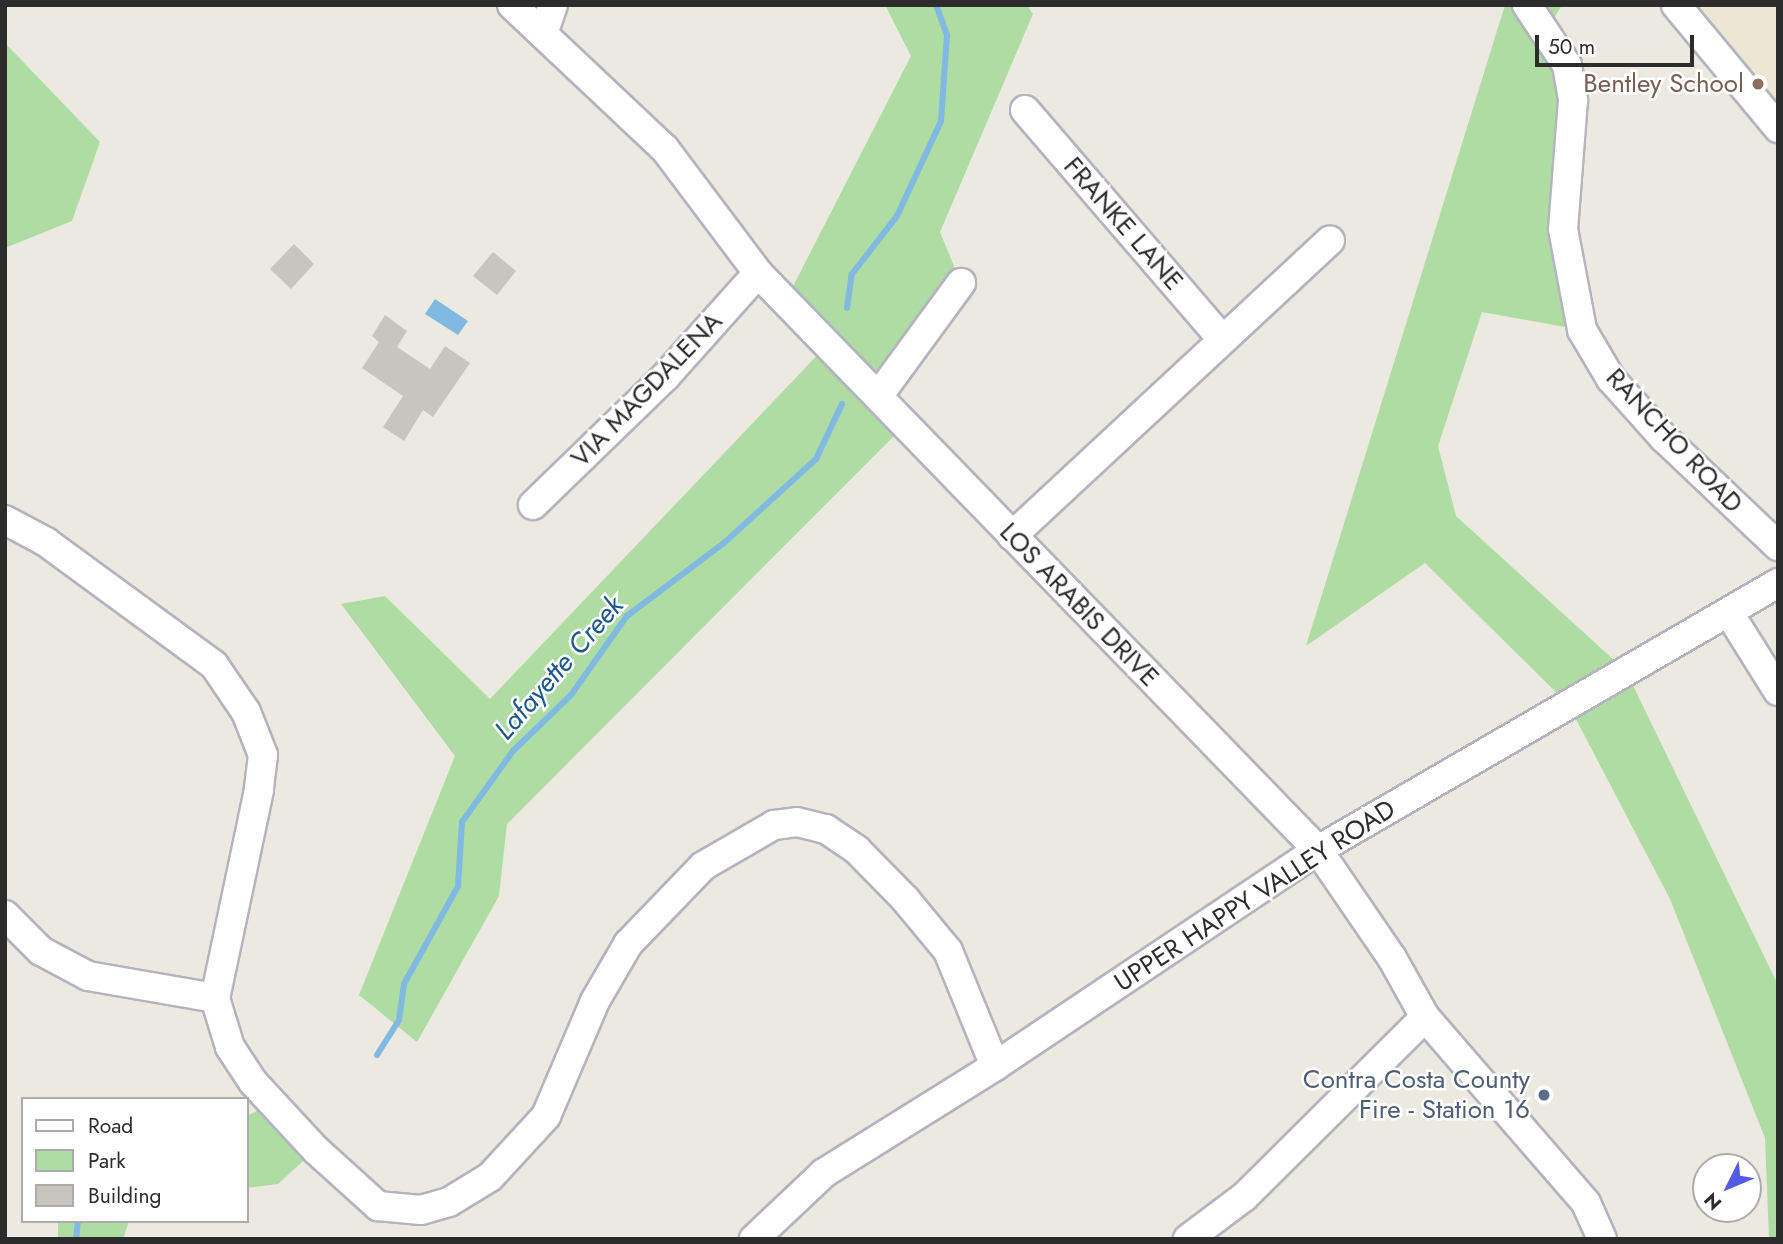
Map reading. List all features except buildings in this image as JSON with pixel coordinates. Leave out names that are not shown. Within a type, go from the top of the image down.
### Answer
[{"type":"street","name":"LOS ARABIS DRIVE","points":[[513,5],[665,149],[758,272],[1318,850],[1392,958],[1425,1017],[1586,1203],[1602,1239]]},
{"type":"street","points":[[543,34],[553,5]]},
{"type":"street","name":"RANCHO ROAD","points":[[1527,5],[1567,65],[1571,88],[1563,229],[1582,330],[1611,379],[1664,438],[1778,546]]},
{"type":"street","points":[[1676,5],[1778,128]]},
{"type":"street","name":"FRANKE LANE","points":[[1025,110],[1221,338]]},
{"type":"street","points":[[1012,537],[1221,338],[1243,325],[1330,240]]},
{"type":"street","name":"VIA MAGDALENA","points":[[533,505],[666,376],[758,272]]},
{"type":"street","points":[[879,395],[961,283]]},
{"type":"street","points":[[5,520],[46,542],[214,665],[246,712],[263,755],[260,790],[215,998],[230,1047],[253,1082],[316,1150],[378,1206],[421,1210],[449,1202],[490,1177],[546,1116],[595,1001],[628,944],[657,909],[703,866],[774,825],[797,822],[826,829],[857,850],[948,951],[995,1066]]},
{"type":"street","name":"UPPER HAPPY VALLEY ROAD","points":[[754,1239],[824,1173],[995,1066],[1318,850],[1778,583]]},
{"type":"street","points":[[1737,608],[1778,657]]},
{"type":"street","points":[[1737,608],[1778,691]]},
{"type":"street","points":[[5,915],[41,951],[88,976],[215,998]]},
{"type":"street","points":[[1188,1239],[1244,1197],[1425,1017]]},
{"type":"shaded area","name":"Bentley School","points":[[1676,5],[1778,5],[1778,128]]},
{"type":"green space","points":[[885,5],[1027,5],[1033,14],[940,232],[961,283],[879,395],[906,424],[507,824],[499,896],[417,1042],[359,995],[455,756],[341,604],[385,596],[490,699],[828,344],[786,300],[911,56]]},
{"type":"green space","points":[[1505,5],[1562,5],[1546,31],[1571,145],[1582,330],[1482,312],[1438,446],[1456,516],[1626,671],[1778,985],[1778,1239],[1769,1239],[1765,1138],[1670,899],[1568,704],[1425,563],[1306,646]]},
{"type":"green space","points":[[5,43],[100,142],[72,221],[5,248]]},
{"type":"green space","points":[[273,1103],[315,1150],[278,1184],[248,1188],[248,1116]]},
{"type":"green space","points":[[58,1223],[128,1223],[123,1239],[58,1239]]},
{"type":"water","points":[[435,299],[468,321],[458,335],[425,314]]},
{"type":"waterway","name":"Lafayette Creek","points":[[847,308],[852,274],[897,216],[941,121],[947,35],[936,5]]},
{"type":"waterway","name":"Lafayette Creek","points":[[377,1055],[399,1020],[404,984],[458,886],[462,822],[513,751],[571,695],[627,616],[724,543],[816,459],[842,404]]},
{"type":"waterway","name":"Lafayette Creek","points":[[76,1239],[78,1223]]},
{"type":"place","name":"Bentley School","points":[[1758,84]]},
{"type":"place","name":"Contra Costa County Fire - Station 16","points":[[1544,1095]]}]
